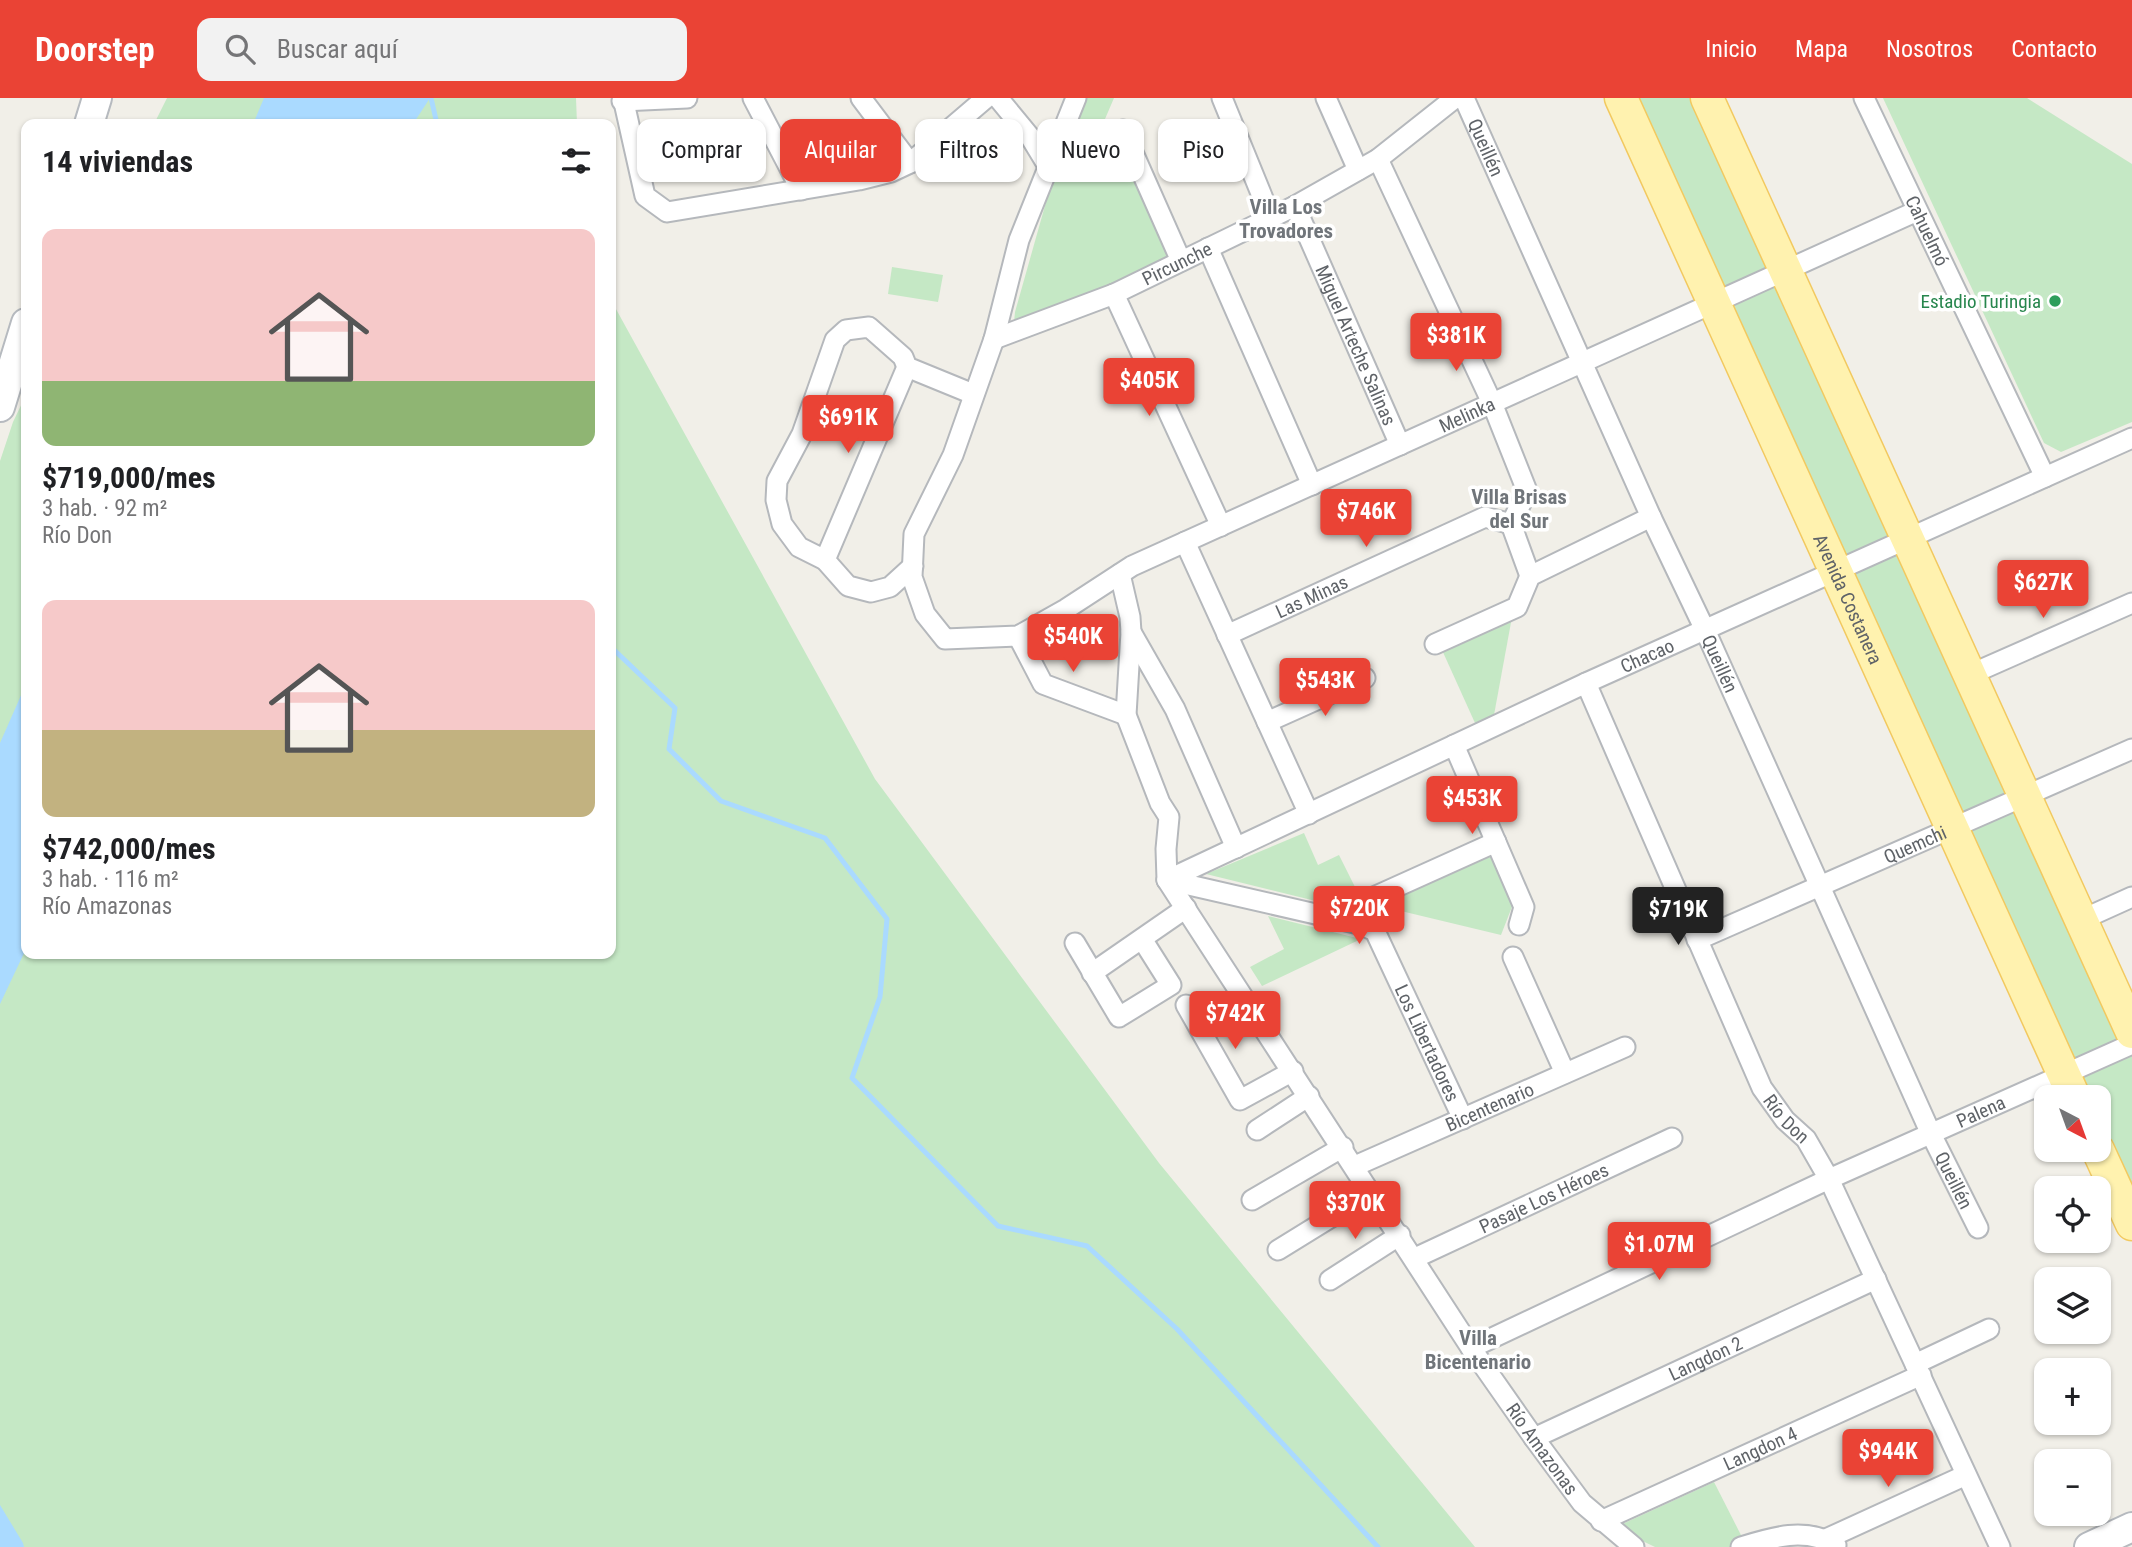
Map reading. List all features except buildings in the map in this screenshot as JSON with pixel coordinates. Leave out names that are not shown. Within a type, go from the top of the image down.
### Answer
[{"type":"main road","points":[[91,119],[97,98]]},
{"type":"main road","name":"Avenida Costanera","points":[[1621,98],[2069,1085]]},
{"type":"main road","points":[[1707,98],[2132,1032]]},
{"type":"main road","points":[[0,407],[21,339]]},
{"type":"main road","points":[[2104,1162],[2132,1224]]},
{"type":"main road","points":[[2089,1547],[2132,1527]]},
{"type":"street","points":[[687,98],[623,100],[645,196],[667,212],[891,172],[909,163],[986,98]]},
{"type":"street","points":[[753,98],[801,190]]},
{"type":"street","points":[[861,98],[909,163]]},
{"type":"street","points":[[998,98],[1037,148]]},
{"type":"street","points":[[1067,119],[1076,98]]},
{"type":"street","points":[[1222,98],[1270,218]]},
{"type":"street","points":[[1326,98],[1357,170]]},
{"type":"street","name":"Pircunche","points":[[994,339],[1114,294],[1295,206],[1378,159],[1455,98]]},
{"type":"street","name":"Queillén","points":[[1464,98],[1581,363],[1705,630],[1931,1134],[1978,1228]]},
{"type":"street","name":"Cahuelmó","points":[[1864,98],[2045,477]]},
{"type":"street","points":[[1378,159],[1492,403],[1527,491],[1511,524],[1530,576]]},
{"type":"street","points":[[1144,177],[1181,261]]},
{"type":"street","points":[[1042,182],[1020,240],[994,339],[953,455],[914,534],[912,578],[925,614],[945,639],[1018,635],[1043,684],[1126,715]]},
{"type":"street","name":"Miguel Arteche Salinas","points":[[1295,206],[1400,445]]},
{"type":"street","name":"Melinka","points":[[1018,635],[1066,609],[1126,570],[1185,542],[1917,211]]},
{"type":"street","points":[[1208,248],[1312,485]]},
{"type":"street","points":[[1114,294],[1221,526]]},
{"type":"street","points":[[912,566],[890,587],[871,592],[848,586],[825,560],[799,547],[782,524],[776,500],[777,481],[802,434],[835,340],[846,330],[869,327],[903,358],[907,367],[973,394]]},
{"type":"street","points":[[825,560],[907,367]]},
{"type":"street","name":"Chacao","points":[[1167,880],[1586,683],[2132,438]]},
{"type":"street","name":"Las Minas","points":[[1227,635],[1485,517],[1511,524]]},
{"type":"street","points":[[1436,644],[1517,607],[1530,576],[1651,517]]},
{"type":"street","points":[[1185,542],[1309,814]]},
{"type":"street","points":[[1126,570],[1131,632],[1126,715],[1160,803],[1169,817],[1167,880],[1359,924],[1366,901],[1496,842]]},
{"type":"street","points":[[1969,675],[2132,603]]},
{"type":"street","points":[[1131,632],[1175,709],[1236,848]]},
{"type":"street","points":[[1267,722],[1366,678]]},
{"type":"street","name":"Río Don","points":[[1586,683],[1762,1087],[1784,1120],[1806,1139],[1829,1179],[2000,1547]]},
{"type":"street","points":[[1454,745],[1524,907],[1519,925]]},
{"type":"street","name":"Quemchi","points":[[1697,940],[2132,749]]},
{"type":"street","name":"Río Amazonas","points":[[1167,880],[1343,1147],[1471,1348],[1582,1503],[1633,1547]]},
{"type":"street","points":[[2081,920],[2132,897]]},
{"type":"street","points":[[1092,973],[1186,908]]},
{"type":"street","name":"Los Libertadores","points":[[1359,924],[1375,931],[1463,1119]]},
{"type":"street","points":[[1074,943],[1119,1017],[1171,985],[1142,939]]},
{"type":"street","points":[[1513,957],[1565,1073]]},
{"type":"street","points":[[1185,1004],[1240,1100],[1293,1071]]},
{"type":"street","name":"Palena","points":[[2070,1085],[2132,1044]]},
{"type":"street","name":"Bicentenario","points":[[1355,1166],[1625,1047]]},
{"type":"street","points":[[1256,1130],[1309,1096]]},
{"type":"street","name":"Palena","points":[[1471,1348],[1829,1179],[1931,1134],[2034,1098]]},
{"type":"street","name":"Pasaje Los Héroes","points":[[1415,1258],[1672,1138]]},
{"type":"street","points":[[1252,1200],[1343,1147]]},
{"type":"street","points":[[1278,1250],[1372,1192]]},
{"type":"street","points":[[1330,1280],[1400,1235]]},
{"type":"street","name":"Langdon 2","points":[[1534,1438],[1876,1279]]},
{"type":"street","name":"Langdon 4","points":[[1601,1521],[1918,1369],[1989,1329]]},
{"type":"street","points":[[1741,1547],[1799,1534],[1833,1543],[1966,1475]]},
{"type":"green space","points":[[167,98],[576,98],[577,119],[156,119]]},
{"type":"green space","points":[[1087,98],[1114,98],[1105,119],[1075,119]]},
{"type":"green space","points":[[1627,98],[1701,98],[2132,1041],[2132,1215],[2108,1162],[2111,1162],[2111,1085],[2074,1085]]},
{"type":"green space","name":"Estadio Turingia","points":[[1883,98],[2027,98],[2132,164],[2132,422],[2061,452],[2044,443]]},
{"type":"green space","points":[[1049,182],[1139,182],[1173,256],[1020,325],[1014,322]]},
{"type":"green space","points":[[892,267],[943,275],[938,302],[888,294]]},
{"type":"green space","points":[[616,309],[875,779],[1159,1163],[1475,1547],[0,1547],[0,461],[21,405],[21,959],[616,959]]},
{"type":"green space","points":[[1512,617],[1494,715],[1475,723],[1442,650]]},
{"type":"green space","points":[[1304,833],[1318,865],[1339,855],[1359,895],[1336,906],[1206,874]]},
{"type":"green space","points":[[1490,851],[1515,899],[1501,935],[1376,905]]},
{"type":"green space","points":[[1268,916],[1361,939],[1262,986],[1250,967],[1284,949]]},
{"type":"green space","points":[[1714,1482],[1745,1543],[1735,1547],[1655,1547],[1618,1526]]},
{"type":"water","points":[[264,98],[430,98],[416,119],[255,119]]},
{"type":"water","points":[[21,695],[21,959],[0,1004],[0,743]]},
{"type":"water","points":[[0,1505],[23,1543],[24,1547],[0,1547]]},
{"type":"waterway","points":[[431,98],[436,119]]},
{"type":"waterway","points":[[616,652],[675,708],[669,749],[721,801],[825,838],[887,919],[880,997],[852,1078],[998,1226],[1087,1246],[1177,1329],[1378,1547]]},
{"type":"place","name":"Estadio Turingia","points":[[2055,301]]},
{"type":"district","name":"Villa Los Trovadores","points":[[1286,219]]},
{"type":"district","name":"Villa Brisas del Sur","points":[[1519,509]]},
{"type":"district","name":"Villa Bicentenario","points":[[1478,1350]]}]
